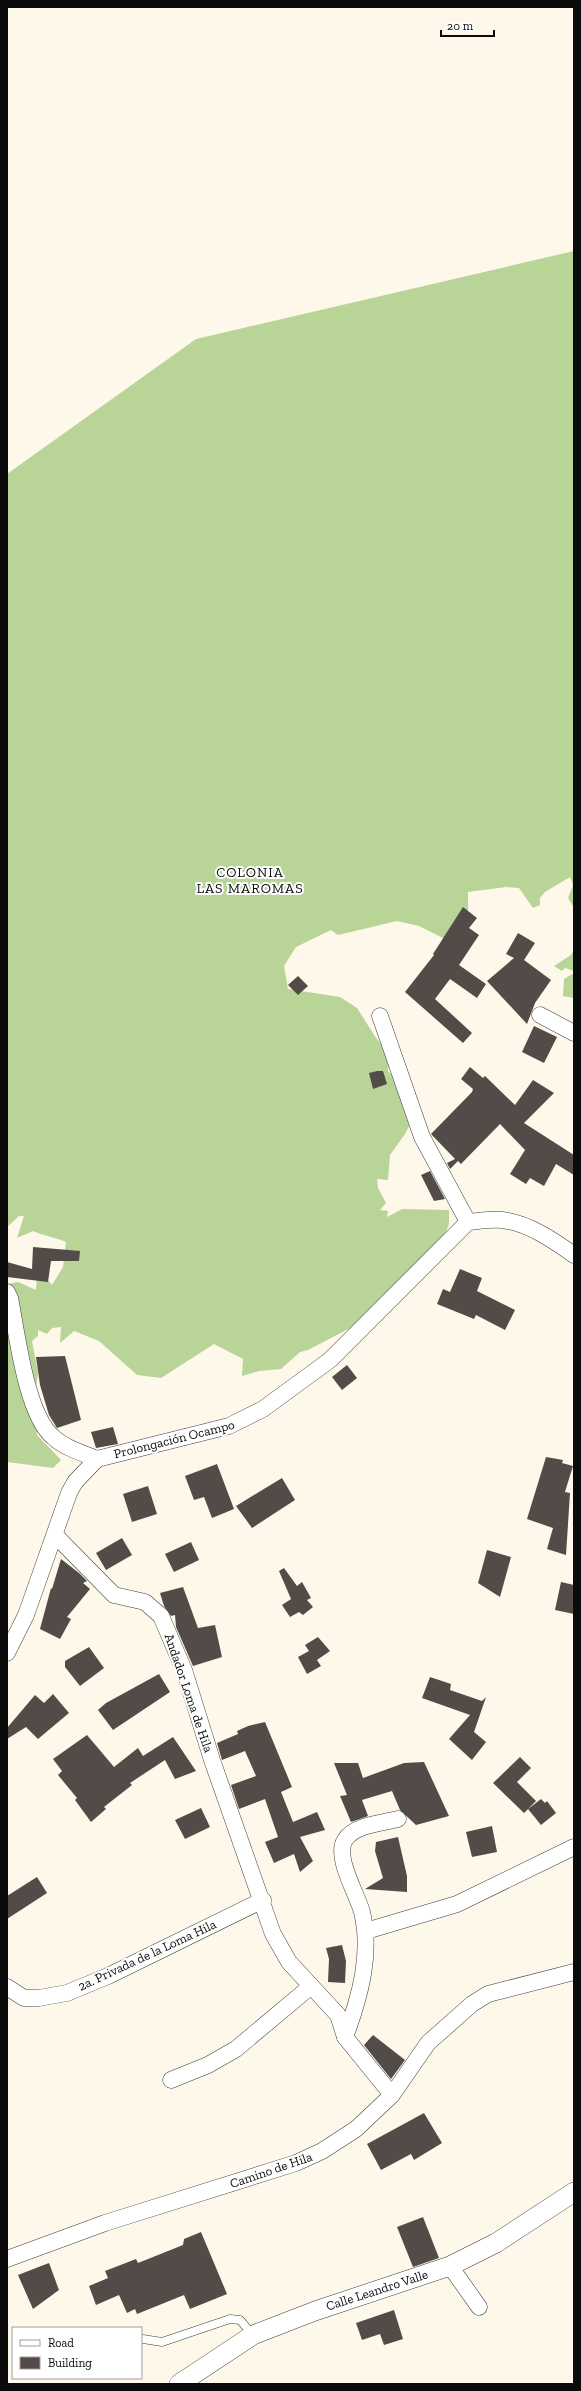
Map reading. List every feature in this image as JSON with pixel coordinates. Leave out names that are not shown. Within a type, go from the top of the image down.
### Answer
[{"type":"street","points":[[540,1015],[574,1033]]},
{"type":"street","points":[[380,1016],[422,1136],[468,1222],[503,1220],[528,1227],[550,1238],[574,1255]]},
{"type":"street","name":"Prolongación Ocampo","points":[[7,1653],[26,1615],[75,1482],[97,1459],[229,1426],[250,1417],[336,1355],[468,1222]]},
{"type":"street","points":[[7,1292],[10,1298],[28,1385],[40,1423],[52,1436],[65,1446],[97,1459]]},
{"type":"street","name":"Andador Loma de Hila","points":[[55,1534],[114,1595],[145,1602],[154,1609],[166,1626],[184,1670],[212,1760],[276,1940],[289,1962],[310,1987],[338,2015],[345,2037]]},
{"type":"street","points":[[392,2095],[345,2037],[360,1998],[366,1931],[357,1898],[343,1864],[341,1850],[344,1841],[349,1835],[364,1828],[398,1820]]},
{"type":"street","points":[[366,1931],[458,1904],[574,1847]]},
{"type":"street","name":"2a. Privada de la Loma Hila","points":[[7,1987],[24,1998],[39,1998],[67,1993],[108,1976],[263,1900]]},
{"type":"street","name":"Camino de Hila","points":[[7,2258],[105,2224],[296,2163],[322,2151],[356,2129],[392,2095],[428,2044],[472,2004],[488,1994],[574,1972]]},
{"type":"street","points":[[171,2080],[208,2065],[236,2049],[310,1987]]},
{"type":"street","name":"Calle Leandro Valle","points":[[179,2384],[253,2335],[315,2310],[450,2266],[502,2240],[574,2192]]},
{"type":"street","points":[[450,2266],[479,2306]]},
{"type":"lane","points":[[143,2339],[162,2342],[230,2319],[240,2320],[253,2335]]},
{"type":"green space","points":[[574,251],[574,908],[568,898],[573,885],[570,877],[545,892],[540,898],[540,905],[533,908],[519,888],[506,887],[468,892],[468,917],[445,939],[419,926],[397,921],[338,935],[331,930],[296,947],[284,966],[288,989],[340,997],[357,1008],[376,1038],[390,1054],[388,1071],[419,1107],[405,1134],[390,1155],[388,1180],[377,1179],[378,1188],[386,1203],[380,1210],[388,1211],[387,1217],[402,1209],[449,1210],[449,1224],[442,1242],[354,1326],[308,1350],[300,1352],[281,1369],[259,1371],[242,1376],[243,1359],[214,1344],[161,1378],[137,1375],[99,1341],[74,1331],[60,1343],[61,1327],[52,1328],[47,1334],[38,1330],[38,1336],[32,1341],[38,1373],[34,1403],[39,1423],[37,1435],[61,1460],[53,1468],[7,1462],[7,1284],[18,1282],[36,1290],[37,1274],[43,1274],[52,1285],[63,1267],[66,1242],[33,1231],[17,1238],[24,1216],[19,1216],[7,1227],[7,474],[196,339]]},
{"type":"green space","points":[[574,950],[574,971],[565,968],[562,971],[554,966],[571,955]]},
{"type":"green space","points":[[574,973],[574,998],[563,996],[564,979]]},
{"type":"building","points":[[463,907],[477,918],[469,928],[479,935],[459,965],[486,984],[477,998],[450,979],[435,999],[472,1033],[463,1043],[405,992],[434,955],[433,954]]},
{"type":"building","points":[[518,933],[535,943],[524,960],[551,980],[535,1003],[527,1024],[487,981],[514,958],[506,954]]},
{"type":"building","points":[[298,976],[308,986],[298,995],[288,985]]},
{"type":"building","points":[[534,1026],[557,1037],[544,1063],[522,1052]]},
{"type":"building","points":[[470,1067],[483,1078],[485,1076],[515,1105],[533,1080],[554,1093],[524,1123],[574,1155],[574,1175],[556,1164],[544,1186],[530,1178],[526,1184],[510,1174],[525,1150],[500,1124],[461,1164],[458,1161],[450,1169],[447,1163],[455,1159],[431,1134],[472,1092],[473,1089],[461,1079]]},
{"type":"building","points":[[383,1071],[387,1084],[373,1089],[369,1073]]},
{"type":"building","points":[[430,1171],[445,1199],[434,1201],[421,1175]]},
{"type":"building","points":[[33,1247],[80,1251],[79,1261],[51,1261],[48,1282],[7,1277],[7,1262],[32,1269]]},
{"type":"building","points":[[460,1269],[482,1278],[477,1291],[515,1310],[505,1330],[476,1315],[474,1319],[437,1304],[443,1289],[450,1292]]},
{"type":"building","points":[[65,1356],[81,1420],[57,1428],[49,1415],[40,1385],[36,1357]]},
{"type":"building","points":[[347,1365],[357,1378],[342,1390],[332,1377]]},
{"type":"building","points":[[113,1427],[118,1444],[96,1448],[91,1432]]},
{"type":"building","points":[[546,1457],[563,1460],[562,1463],[573,1466],[564,1495],[565,1492],[570,1493],[566,1555],[547,1549],[553,1528],[527,1519]]},
{"type":"building","points":[[217,1464],[234,1509],[212,1518],[204,1497],[194,1500],[185,1476]]},
{"type":"building","points":[[282,1478],[295,1500],[252,1528],[236,1506]]},
{"type":"building","points":[[148,1486],[157,1514],[132,1522],[123,1494]]},
{"type":"building","points":[[122,1538],[132,1555],[106,1570],[96,1553]]},
{"type":"building","points":[[191,1542],[199,1560],[174,1572],[165,1554]]},
{"type":"building","points":[[487,1550],[511,1557],[500,1597],[478,1583]]},
{"type":"building","points":[[61,1559],[87,1581],[83,1583],[90,1589],[67,1617],[71,1619],[60,1639],[40,1629],[51,1588],[52,1589]]},
{"type":"building","points":[[284,1568],[297,1586],[302,1582],[311,1598],[307,1600],[313,1607],[303,1615],[299,1612],[290,1617],[282,1605],[291,1599],[279,1571]]},
{"type":"building","points":[[561,1582],[574,1585],[574,1614],[555,1610]]},
{"type":"building","points":[[183,1587],[198,1628],[215,1625],[222,1657],[193,1666],[176,1627],[175,1615],[171,1616],[164,1606],[160,1593]]},
{"type":"building","points":[[318,1637],[330,1651],[317,1660],[321,1666],[307,1674],[298,1657],[309,1651],[305,1645]]},
{"type":"building","points":[[89,1647],[104,1668],[80,1686],[65,1667],[65,1661]]},
{"type":"building","points":[[159,1674],[170,1692],[113,1730],[98,1710],[106,1703]]},
{"type":"building","points":[[430,1677],[451,1684],[450,1690],[482,1701],[486,1697],[474,1732],[486,1742],[472,1760],[449,1739],[470,1715],[422,1698]]},
{"type":"building","points":[[53,1694],[69,1713],[38,1739],[26,1727],[7,1739],[7,1728],[35,1695],[44,1703]]},
{"type":"building","points":[[265,1722],[292,1787],[281,1792],[293,1822],[317,1812],[325,1830],[300,1837],[313,1861],[300,1872],[294,1854],[274,1863],[265,1842],[278,1837],[265,1799],[239,1809],[231,1785],[256,1776],[245,1751],[222,1760],[217,1743],[238,1734],[237,1731],[248,1726]]},
{"type":"building","points":[[87,1735],[114,1767],[138,1748],[143,1756],[173,1737],[196,1771],[175,1779],[165,1760],[130,1783],[132,1785],[104,1807],[106,1809],[91,1822],[75,1800],[77,1798],[58,1775],[62,1771],[53,1759]]},
{"type":"building","points":[[520,1757],[531,1768],[517,1782],[536,1801],[524,1813],[493,1783]]},
{"type":"building","points":[[424,1762],[449,1816],[416,1825],[400,1810],[392,1791],[362,1800],[368,1816],[351,1822],[340,1796],[347,1795],[334,1763],[358,1763],[363,1778],[404,1763]]},
{"type":"building","points":[[541,1799],[545,1803],[547,1801],[556,1813],[541,1825],[528,1809]]},
{"type":"building","points":[[201,1808],[210,1827],[185,1839],[175,1820]]},
{"type":"building","points":[[492,1826],[497,1852],[472,1857],[466,1832]]},
{"type":"building","points":[[398,1837],[407,1876],[407,1892],[365,1889],[383,1878],[375,1851],[376,1842]]},
{"type":"building","points":[[37,1877],[47,1893],[7,1919],[7,1896]]},
{"type":"building","points":[[342,1945],[346,1961],[345,1983],[328,1982],[329,1959],[326,1948]]},
{"type":"building","points":[[373,2035],[405,2060],[391,2079],[364,2045]]},
{"type":"building","points":[[424,2113],[442,2143],[414,2160],[411,2154],[381,2170],[367,2144]]},
{"type":"building","points":[[423,2217],[439,2258],[413,2267],[397,2227]]},
{"type":"building","points":[[201,2232],[227,2294],[190,2309],[184,2295],[137,2314],[135,2309],[127,2313],[119,2295],[96,2305],[89,2286],[108,2278],[105,2271],[136,2259],[138,2263],[183,2245],[184,2239]]},
{"type":"building","points":[[49,2263],[59,2290],[33,2309],[18,2275]]},
{"type":"building","points":[[394,2310],[403,2339],[384,2345],[380,2334],[362,2340],[356,2323]]},
{"type":"district","name":"COLONIA LAS MAROMAS","points":[[250,880]]}]
